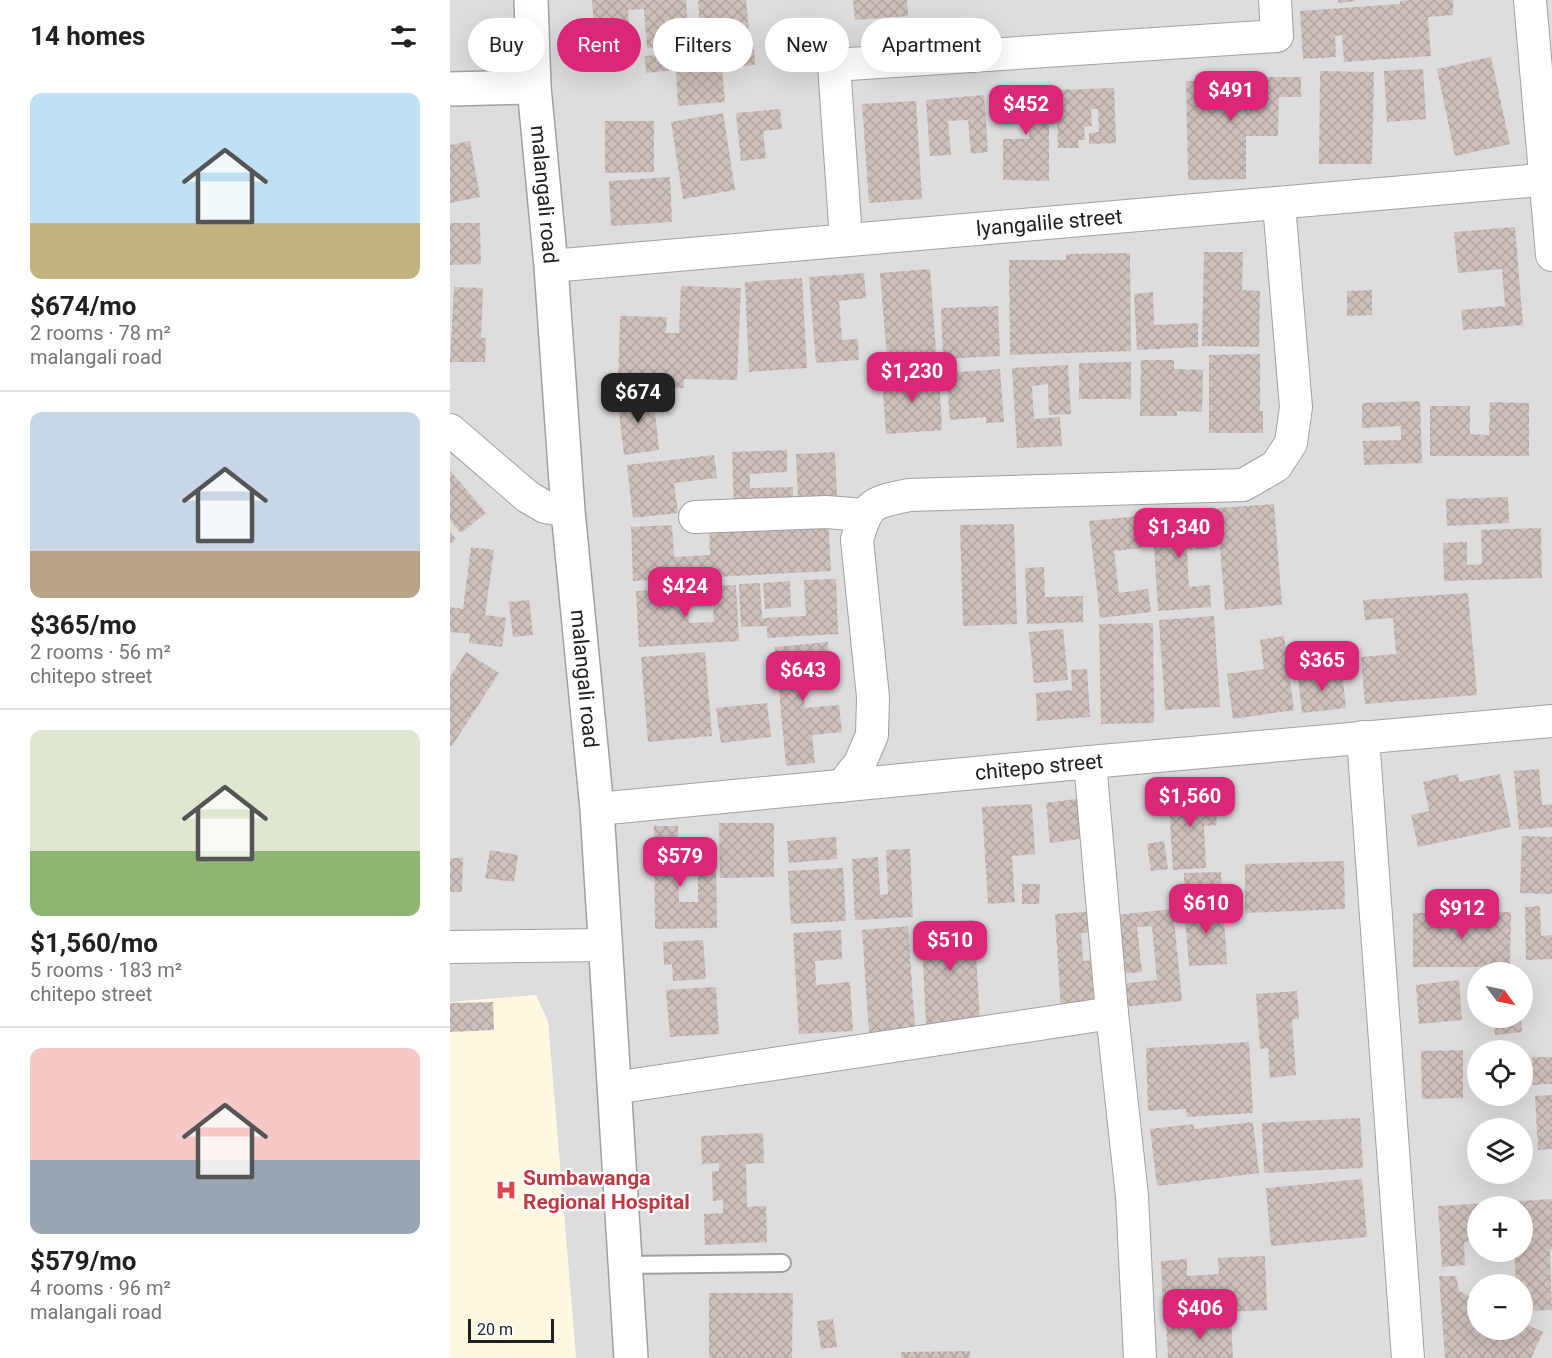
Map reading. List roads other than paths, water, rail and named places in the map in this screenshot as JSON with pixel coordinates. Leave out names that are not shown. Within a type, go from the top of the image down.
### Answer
[{"type":"street","name":"malangali road","points":[[531,0],[534,87],[551,266],[568,511],[597,809],[632,1358]]},
{"type":"street","points":[[846,240],[834,65],[1277,36],[1275,0]]},
{"type":"street","points":[[1530,0],[1549,179],[1552,255]]},
{"type":"street","points":[[450,89],[534,87]]},
{"type":"street","name":"lyangalile street","points":[[551,266],[1549,179]]},
{"type":"street","points":[[842,786],[860,764],[872,735],[873,697],[857,540],[864,515],[878,502],[909,495],[1243,484],[1276,466],[1291,443],[1296,406],[1279,204]]},
{"type":"street","points":[[450,430],[528,497],[545,507],[568,511]]},
{"type":"street","points":[[695,517],[826,512],[864,515]]},
{"type":"street","name":"chitepo street","points":[[597,809],[1552,721]]},
{"type":"street","points":[[1364,737],[1408,1358]]},
{"type":"street","points":[[1090,762],[1112,1013],[1132,1196],[1140,1358]]},
{"type":"street","points":[[450,947],[605,945]]},
{"type":"street","points":[[614,1088],[1112,1013]]},
{"type":"lane","points":[[626,1266],[782,1263]]},
{"type":"place","name":"Sumbawanga Regional Hospital","points":[[506,1190]]}]
